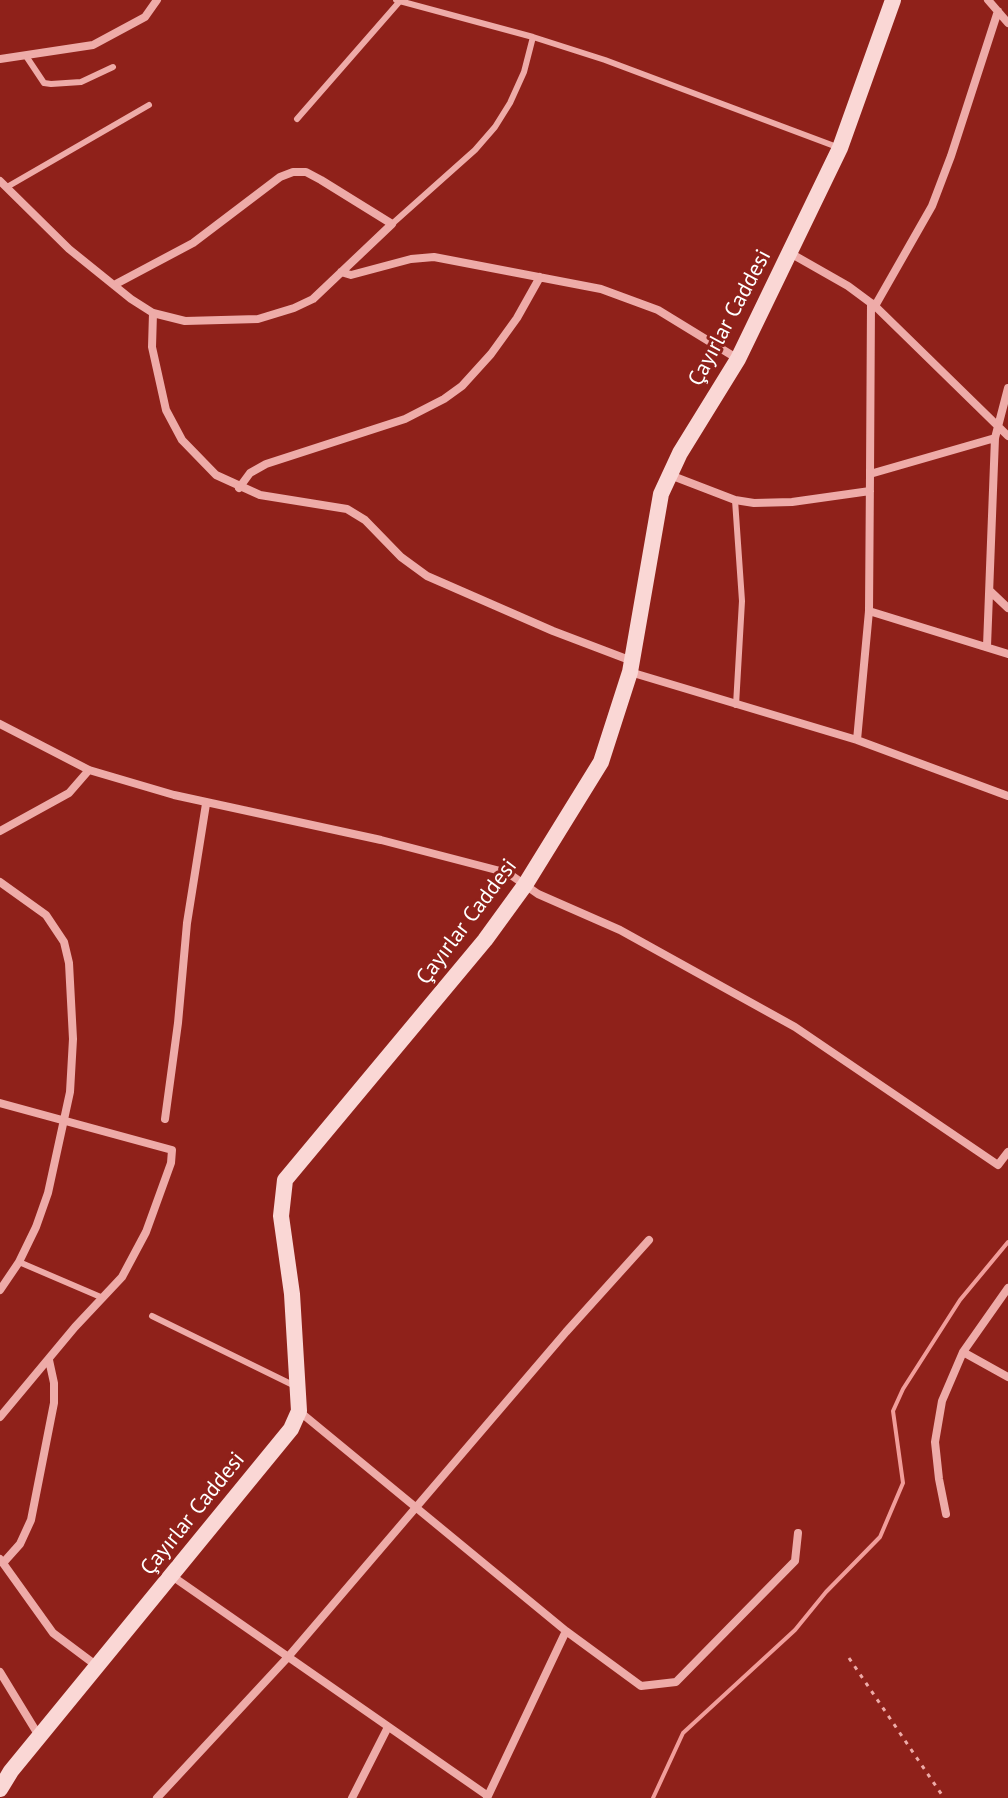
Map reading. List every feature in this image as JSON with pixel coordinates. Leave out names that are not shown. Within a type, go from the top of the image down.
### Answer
[{"type":"street","points":[[0,59],[93,45],[145,17],[157,0]]},
{"type":"street","name":"Çayırlar Caddesi","points":[[0,1789],[39,1736],[291,1429],[299,1411],[292,1294],[281,1216],[285,1180],[485,940],[525,885],[601,762],[631,667],[661,494],[680,453],[738,359],[840,148],[893,0]]},
{"type":"street","points":[[988,0],[1008,23]]},
{"type":"street","points":[[857,740],[869,611],[873,305],[932,206],[998,11]]},
{"type":"street","points":[[3,184],[69,249],[114,285],[153,313],[185,321],[258,319],[285,312],[313,299],[392,224],[306,172],[293,172],[280,177],[193,243],[114,285]]},
{"type":"street","points":[[790,253],[848,286],[873,305],[1008,436]]},
{"type":"street","points":[[341,272],[351,275],[411,259],[434,257],[601,289],[641,301],[738,359]]},
{"type":"street","points":[[239,488],[250,473],[266,464],[405,419],[444,399],[462,386],[491,354],[517,318],[540,277]]},
{"type":"street","points":[[153,313],[151,326],[156,373],[173,426],[203,465],[239,488],[260,495],[347,509],[365,520],[401,557],[427,576],[631,667],[736,705],[857,740],[1008,796]]},
{"type":"street","points":[[987,646],[995,438],[1008,388]]},
{"type":"street","points":[[870,474],[995,438]]},
{"type":"street","points":[[670,475],[735,500],[754,503],[792,502],[870,491]]},
{"type":"street","points":[[990,591],[1008,608]]},
{"type":"street","points":[[869,611],[1008,654]]},
{"type":"street","points":[[0,724],[89,770],[206,804],[381,840],[508,873],[538,894],[620,930],[795,1027],[998,1165],[1008,1152]]},
{"type":"street","points":[[0,831],[58,800],[79,784],[89,770]]},
{"type":"street","points":[[165,1119],[187,923],[206,804]]},
{"type":"street","points":[[0,882],[46,915],[59,932],[67,953],[73,1039],[70,1092],[48,1193],[19,1262],[0,1290]]},
{"type":"street","points":[[0,1103],[172,1150],[171,1163],[146,1232],[122,1277],[0,1417]]},
{"type":"street","points":[[157,1798],[288,1657],[649,1240]]},
{"type":"street","points":[[946,1514],[935,1442],[942,1401],[963,1352],[1008,1288]]},
{"type":"street","points":[[963,1352],[1008,1377]]},
{"type":"street","points":[[49,1360],[54,1403],[31,1520],[20,1544],[1,1561],[53,1633],[97,1666]]},
{"type":"street","points":[[299,1411],[566,1631],[641,1686],[676,1682],[795,1561],[798,1533]]},
{"type":"street","points":[[171,1575],[488,1797],[566,1631]]},
{"type":"street","points":[[0,1672],[39,1736]]},
{"type":"street","points":[[352,1798],[388,1727]]},
{"type":"lane","points":[[297,119],[398,0],[533,37],[648,76],[840,148]]},
{"type":"lane","points":[[392,224],[475,150],[495,127],[524,72],[533,37]]},
{"type":"lane","points":[[26,56],[44,83],[51,84],[81,82],[113,67]]},
{"type":"lane","points":[[3,184],[149,105]]},
{"type":"lane","points":[[735,500],[742,610],[736,705]]},
{"type":"lane","points":[[19,1262],[103,1298]]},
{"type":"lane","points":[[152,1316],[298,1388]]},
{"type":"path","points":[[849,1658],[944,1798]]},
{"type":"waterway","points":[[653,1798],[683,1733],[795,1630],[826,1592],[880,1537],[903,1483],[893,1411],[903,1389],[960,1300],[1008,1242]]}]
